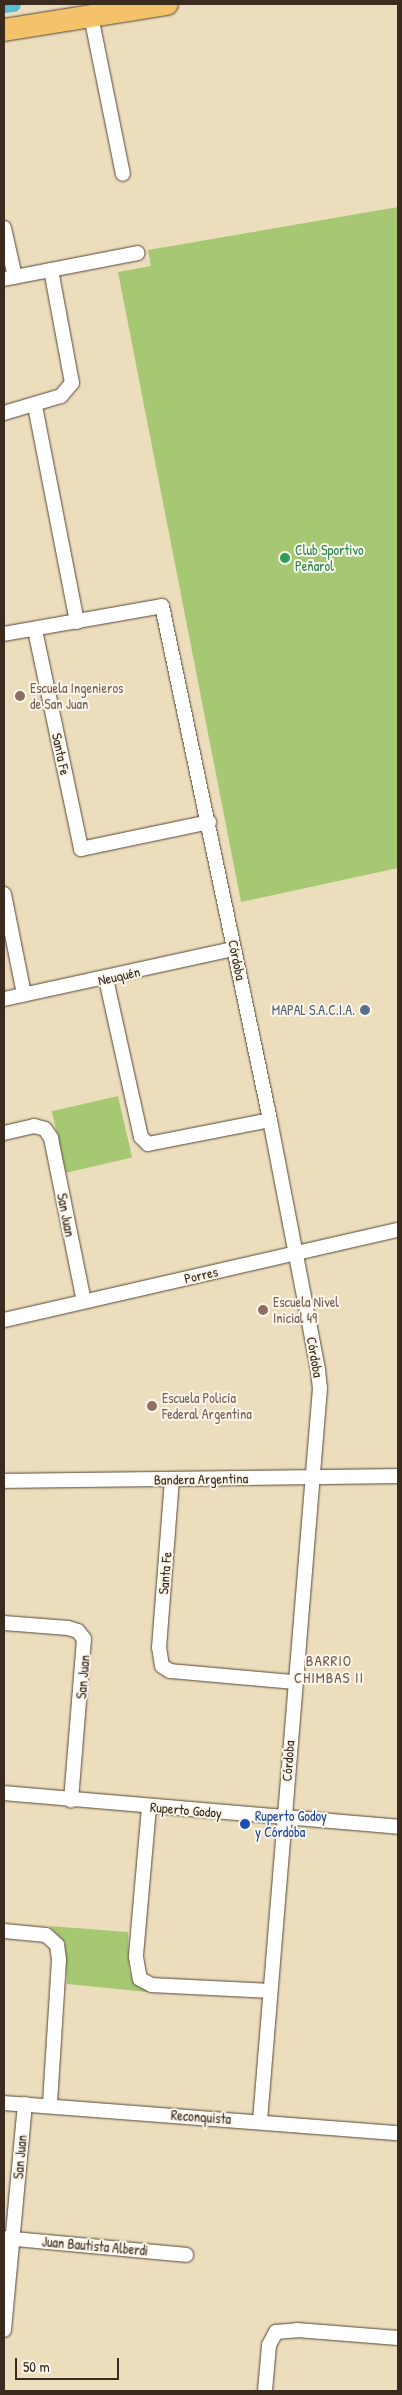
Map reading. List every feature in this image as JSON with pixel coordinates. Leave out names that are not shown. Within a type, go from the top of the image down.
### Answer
[{"type":"main road","points":[[4,30],[167,4]]},
{"type":"street","points":[[91,16],[123,174]]},
{"type":"street","points":[[4,228],[9,278],[138,253]]},
{"type":"street","points":[[4,412],[35,406],[61,396],[72,383],[51,270]]},
{"type":"street","points":[[4,634],[77,622],[35,406]]},
{"type":"street","name":"Córdoba","points":[[77,622],[162,606],[209,822],[270,1120],[320,1388],[294,1682],[260,2121]]},
{"type":"street","name":"Santa Fe","points":[[35,630],[81,849],[209,822]]},
{"type":"street","points":[[4,894],[24,994]]},
{"type":"street","name":"Neuquén","points":[[4,999],[106,979],[234,949]]},
{"type":"street","points":[[106,979],[141,1137],[148,1144],[270,1120]]},
{"type":"street","name":"San Juan","points":[[4,1133],[34,1126],[45,1129],[50,1138],[84,1302]]},
{"type":"street","name":"Porres","points":[[4,1320],[398,1230]]},
{"type":"street","name":"Bandera Argentina","points":[[4,1481],[398,1476]]},
{"type":"street","name":"Santa Fe","points":[[172,1479],[159,1646],[162,1666],[170,1671],[294,1682]]},
{"type":"street","name":"San Juan","points":[[4,1622],[68,1628],[78,1631],[84,1639],[71,1800]]},
{"type":"street","name":"Ruperto Godoy","points":[[4,1794],[284,1819],[398,1827]]},
{"type":"street","points":[[149,1807],[136,1957],[140,1979],[152,1985],[270,1991]]},
{"type":"street","points":[[4,1931],[37,1933],[54,1939],[60,1960],[50,2105]]},
{"type":"street","name":"Reconquista","points":[[4,2103],[398,2132]]},
{"type":"street","name":"San Juan","points":[[4,2330],[8,2238],[25,2104]]},
{"type":"street","name":"Juan Bautista Alberdi","points":[[8,2238],[186,2255]]},
{"type":"street","points":[[265,2391],[269,2345],[276,2332],[297,2330],[398,2338]]},
{"type":"green space","name":"Club Sportivo Peñarol","points":[[398,207],[398,868],[241,902],[118,272],[151,266],[148,250]]},
{"type":"green space","points":[[118,1096],[132,1157],[66,1173],[52,1111]]},
{"type":"green space","points":[[49,1926],[128,1932],[129,1970],[132,1980],[147,1988],[147,1992],[67,1984],[65,1942]]},
{"type":"waterway","points":[[4,5],[13,4]]},
{"type":"place","name":"Club Sportivo Peñarol","points":[[285,558]]},
{"type":"place","name":"Escuela Ingenieros de San Juan","points":[[20,696]]},
{"type":"place","name":"MAPAL S.A.C.I.A.","points":[[365,1010]]},
{"type":"place","name":"Escuela Nivel Inicial 49","points":[[263,1310]]},
{"type":"place","name":"Escuela Policía Federal Argentina","points":[[152,1406]]},
{"type":"place","name":"Ruperto Godoy y Córdoba","points":[[245,1824]]},
{"type":"district","name":"BARRIO CHIMBAS II","points":[[329,1668]]}]
